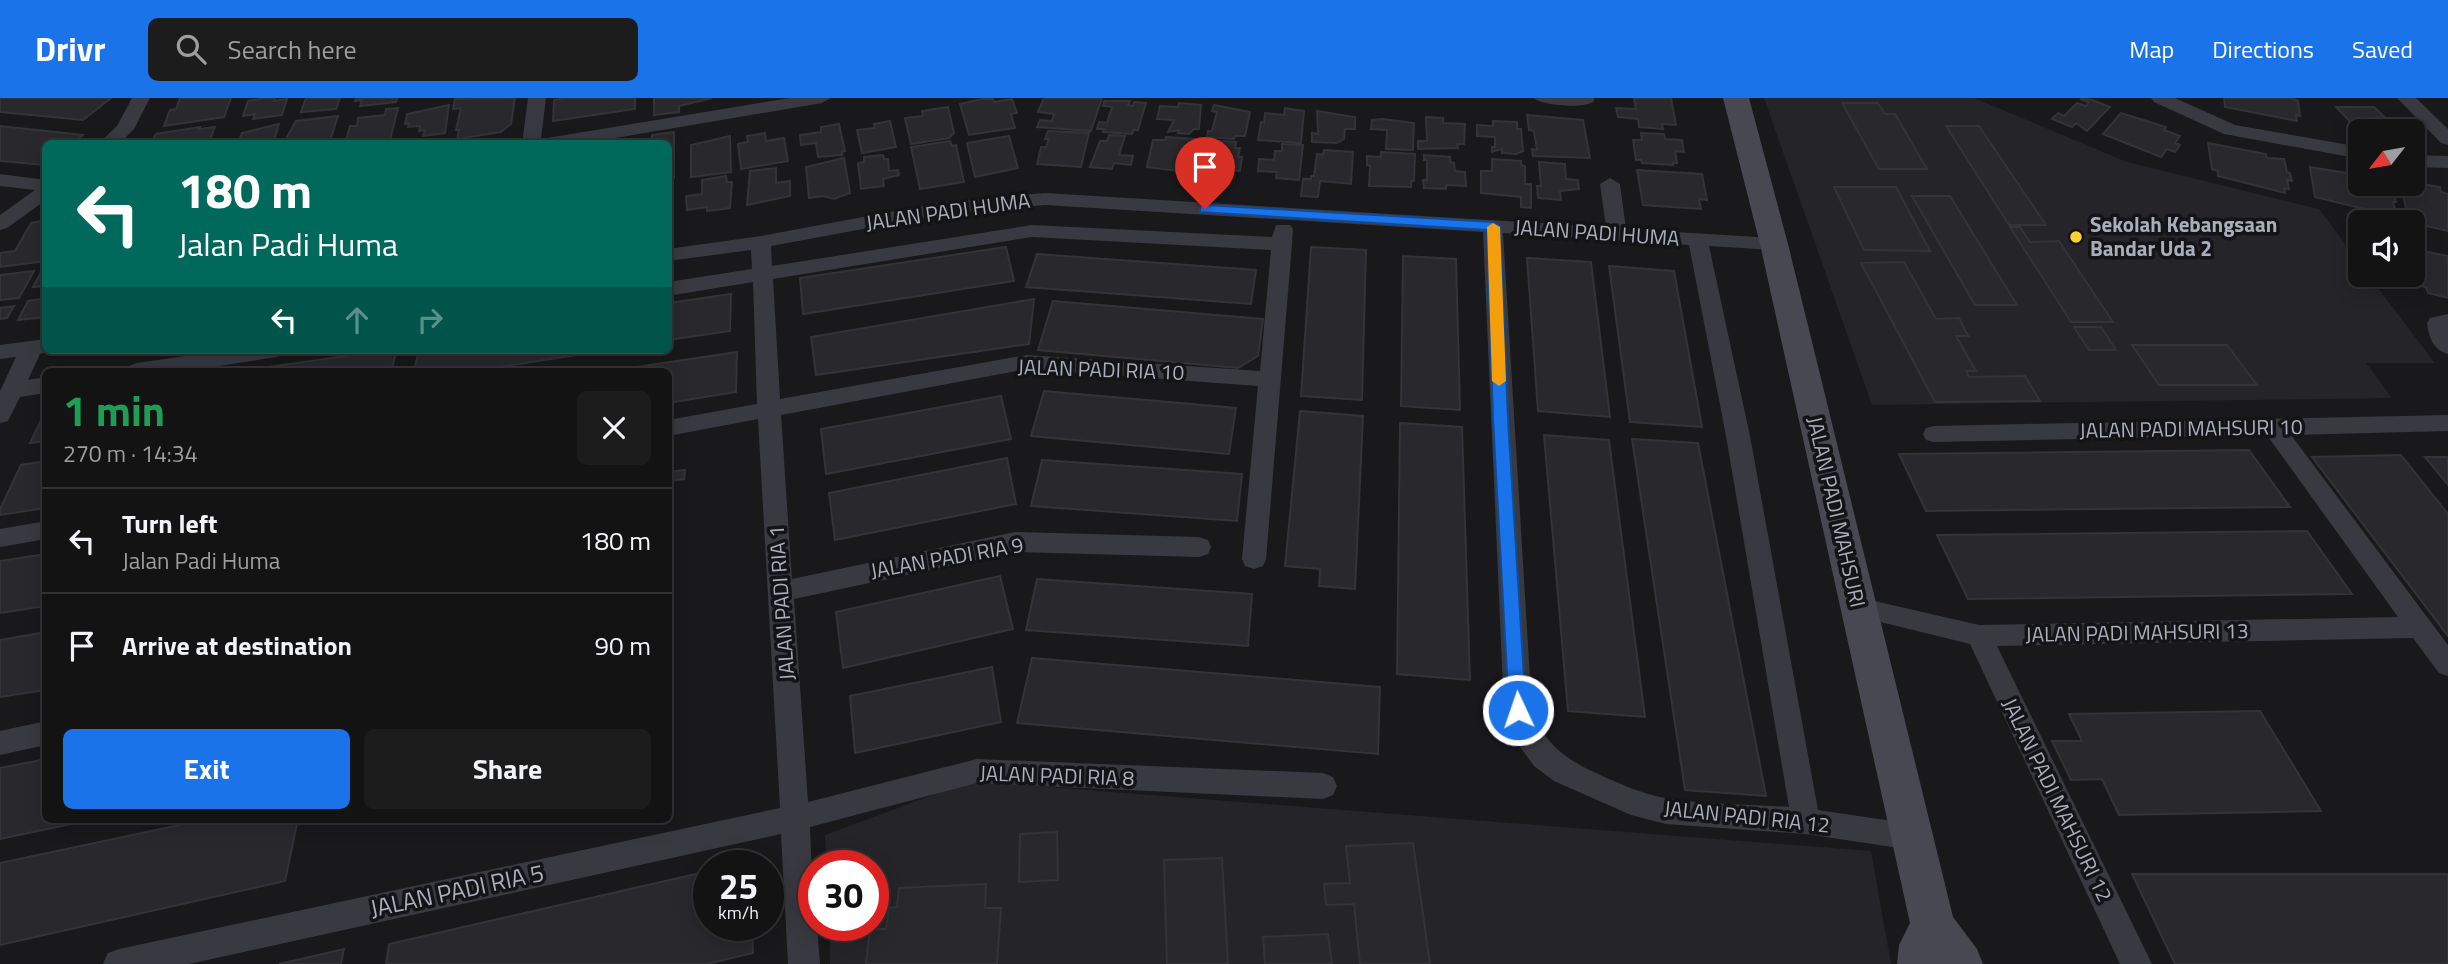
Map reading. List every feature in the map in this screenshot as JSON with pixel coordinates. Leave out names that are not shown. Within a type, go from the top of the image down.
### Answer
[{"type":"main road","name":"JALAN PADI MAHSURI","points":[[1736,98],[1774,244],[1912,837],[1926,946],[1961,964]]},
{"type":"street","points":[[112,140],[125,129],[141,98]]},
{"type":"street","points":[[532,140],[537,98]]},
{"type":"street","points":[[563,140],[748,103],[822,98]]},
{"type":"street","points":[[1543,98],[1585,99]]},
{"type":"street","points":[[2160,98],[2230,130],[2348,151]]},
{"type":"street","points":[[2406,98],[2448,139]]},
{"type":"street","points":[[2426,161],[2448,162]]},
{"type":"street","points":[[0,180],[42,187]]},
{"type":"street","points":[[1610,184],[1618,234]]},
{"type":"street","points":[[0,224],[42,191]]},
{"type":"street","name":"JALAN PADI HUMA","points":[[672,254],[761,242],[944,208],[1045,199],[1774,244]]},
{"type":"street","points":[[16,211],[42,208]]},
{"type":"street","points":[[1254,559],[1285,215]]},
{"type":"street","name":"JALAN PADI RIA 12","points":[[1493,226],[1518,710],[1528,736],[1544,757],[1564,772],[1631,802],[1666,811],[1806,821],[1912,837]]},
{"type":"street","name":"JALAN PADI HUMA","points":[[672,288],[1032,231],[1282,244]]},
{"type":"street","points":[[1698,240],[1738,436],[1806,821]]},
{"type":"street","name":"JALAN PADI RIA 1","points":[[761,242],[804,964]]},
{"type":"street","points":[[0,352],[39,346]]},
{"type":"street","points":[[0,415],[39,346]]},
{"type":"street","points":[[157,368],[250,354]]},
{"type":"street","name":"JALAN PADI RIA 10","points":[[672,427],[1027,362],[1269,379]]},
{"type":"street","points":[[12,390],[42,386]]},
{"type":"street","name":"JALAN PADI MAHSURI 10","points":[[1934,434],[2448,423]]},
{"type":"street","points":[[2274,428],[2448,665]]},
{"type":"street","points":[[0,538],[42,531]]},
{"type":"street","name":"JALAN PADI RIA 9","points":[[782,591],[1015,542],[1199,547]]},
{"type":"street","name":"JALAN PADI MAHSURI 13","points":[[1857,607],[1979,636],[2420,628]]},
{"type":"street","name":"JALAN PADI MAHSURI 12","points":[[1979,636],[2136,964]]},
{"type":"street","points":[[0,743],[42,734]]},
{"type":"street","name":"JALAN PADI RIA 8","points":[[796,818],[977,771],[1323,786]]},
{"type":"street","name":"JALAN PADI RIA 5","points":[[119,964],[796,818]]},
{"type":"shaded area","name":"Sekolah Kebangsaan Bandar Uda 2","points":[[1764,98],[1974,98],[2127,162],[2319,209],[2348,248],[2348,287],[2377,287],[2435,363],[2366,363],[2392,398],[1872,405]]},
{"type":"shaded area","points":[[971,781],[1871,851],[1891,964],[830,964],[829,941],[889,941],[889,850],[825,850],[825,835]]},
{"type":"building","points":[[0,98],[111,98],[83,120],[0,112]]},
{"type":"building","points":[[180,98],[231,98],[224,117],[164,126],[170,110],[176,109]]},
{"type":"building","points":[[275,98],[274,101],[287,99],[282,115],[253,119],[255,114],[243,116],[248,101]]},
{"type":"building","points":[[306,98],[340,98],[336,109],[301,112]]},
{"type":"building","points":[[356,98],[397,98],[396,102],[360,106],[362,100],[355,101]]},
{"type":"building","points":[[515,98],[511,124],[501,132],[457,139],[459,130],[456,130],[461,108],[453,109],[455,99]]},
{"type":"building","points":[[635,98],[635,109],[553,121],[554,100]]},
{"type":"building","points":[[654,98],[712,98],[679,106],[679,112],[654,115]]},
{"type":"building","points":[[1044,98],[1102,98],[1091,131],[1037,127],[1040,120],[1052,121],[1054,114],[1038,112]]},
{"type":"building","points":[[1634,98],[1671,98],[1676,125],[1662,124],[1663,129],[1639,127],[1638,119],[1618,117],[1616,108],[1636,109]]},
{"type":"building","points":[[2087,98],[2110,107],[2087,131],[2076,123],[2072,127],[2052,119],[2058,113],[2064,116],[2077,103],[2086,106],[2089,102],[2080,99]]},
{"type":"building","points":[[2224,98],[2292,98],[2298,101],[2300,116],[2296,115],[2297,121],[2225,107]]},
{"type":"building","points":[[993,99],[994,102],[1012,99],[1017,113],[1011,114],[1015,128],[969,135],[960,104]]},
{"type":"building","points":[[1104,101],[1130,101],[1128,105],[1133,106],[1134,102],[1146,103],[1138,130],[1133,130],[1132,134],[1103,132],[1104,129],[1097,129],[1099,122],[1107,123],[1112,107],[1103,106]]},
{"type":"building","points":[[1179,103],[1201,105],[1199,129],[1194,129],[1189,134],[1178,133],[1179,130],[1168,132],[1174,120],[1157,119],[1160,106],[1178,107]]},
{"type":"building","points":[[1842,103],[1878,103],[1885,114],[1895,114],[1927,169],[1879,169]]},
{"type":"building","points":[[449,105],[445,133],[423,136],[425,130],[419,131],[420,126],[408,127],[409,123],[405,124],[407,114]]},
{"type":"building","points":[[1214,105],[1250,112],[1245,136],[1235,136],[1234,139],[1207,137],[1208,131],[1212,131],[1217,112],[1212,111]]},
{"type":"building","points":[[948,107],[954,133],[949,138],[911,144],[905,118],[923,116],[922,111]]},
{"type":"building","points":[[2336,107],[2374,107],[2386,119],[2348,119]]},
{"type":"building","points":[[398,108],[390,140],[346,140],[350,126],[357,126],[358,118],[385,115],[386,109]]},
{"type":"building","points":[[1285,108],[1304,111],[1301,143],[1258,140],[1265,113],[1284,115]]},
{"type":"building","points":[[1317,111],[1355,117],[1355,129],[1345,129],[1344,139],[1337,143],[1312,142],[1312,133],[1318,134]]},
{"type":"building","points":[[2121,113],[2166,127],[2164,130],[2180,136],[2175,143],[2180,145],[2175,152],[2167,149],[2161,157],[2103,134]]},
{"type":"building","points":[[1527,115],[1583,120],[1590,158],[1533,156],[1532,149],[1537,150],[1534,131],[1529,130]]},
{"type":"building","points":[[338,116],[330,140],[285,140],[296,121]]},
{"type":"building","points":[[1426,117],[1443,118],[1443,123],[1465,124],[1464,144],[1457,144],[1458,148],[1418,149],[1418,141],[1427,141]]},
{"type":"building","points":[[1372,120],[1414,123],[1413,150],[1386,149],[1387,130],[1371,129]]},
{"type":"building","points":[[890,121],[896,147],[862,153],[857,130],[875,128],[874,124]]},
{"type":"building","points":[[1493,121],[1517,122],[1517,129],[1521,129],[1523,151],[1516,154],[1502,153],[1502,149],[1492,152],[1495,137],[1477,136],[1477,125],[1493,126]]},
{"type":"building","points":[[279,124],[274,140],[239,140],[242,133]]},
{"type":"building","points":[[839,124],[845,151],[842,155],[818,157],[816,143],[801,145],[800,135],[821,132],[821,127]]},
{"type":"building","points":[[0,126],[83,135],[77,140],[42,140],[42,165],[0,161]]},
{"type":"building","points":[[1946,126],[1979,126],[2046,225],[2009,225]]},
{"type":"building","points":[[215,127],[210,140],[151,140],[156,134]]},
{"type":"building","points":[[1048,131],[1089,133],[1081,167],[1037,164],[1041,147],[1046,147],[1049,139],[1045,139]]},
{"type":"building","points":[[674,132],[674,178],[672,140],[652,140],[652,135]]},
{"type":"building","points":[[765,133],[766,141],[784,138],[788,161],[741,169],[738,144],[748,142],[747,136]]},
{"type":"building","points":[[1641,133],[1664,134],[1665,139],[1682,140],[1684,152],[1675,151],[1677,163],[1673,165],[1642,163],[1641,160],[1636,160],[1633,140],[1642,140]]},
{"type":"building","points":[[1109,135],[1125,136],[1119,155],[1133,156],[1131,165],[1114,163],[1112,169],[1090,167],[1100,141],[1107,141]]},
{"type":"building","points":[[730,136],[731,172],[691,177],[691,145]]},
{"type":"building","points":[[1009,136],[1018,168],[975,177],[967,143]]},
{"type":"building","points":[[1166,137],[1195,139],[1190,167],[1187,167],[1185,172],[1147,167],[1153,140],[1165,140]]},
{"type":"building","points":[[1202,140],[1236,142],[1235,148],[1240,148],[1238,157],[1242,157],[1240,171],[1221,169],[1220,174],[1199,172],[1201,165],[1197,165]]},
{"type":"building","points":[[950,141],[952,146],[956,145],[964,182],[920,189],[911,147]]},
{"type":"building","points":[[2208,143],[2266,154],[2267,158],[2284,159],[2292,181],[2287,180],[2289,189],[2284,188],[2285,193],[2218,176],[2218,171],[2212,169]]},
{"type":"building","points":[[1282,144],[1303,145],[1299,180],[1276,178],[1277,172],[1258,171],[1259,159],[1274,160],[1275,151],[1282,151]]},
{"type":"building","points":[[1324,150],[1353,152],[1351,184],[1320,181],[1318,197],[1301,196],[1303,179],[1311,179],[1311,176],[1314,176],[1317,154],[1323,155]]},
{"type":"building","points":[[1381,152],[1415,154],[1414,181],[1411,181],[1411,187],[1369,186],[1370,166],[1367,165],[1367,156],[1381,157]]},
{"type":"building","points":[[883,155],[884,159],[888,159],[889,171],[898,170],[899,175],[883,179],[884,186],[861,189],[858,163],[864,162],[864,157]]},
{"type":"building","points":[[1424,155],[1450,157],[1455,171],[1465,172],[1466,186],[1424,188],[1423,180],[1427,180],[1427,160],[1424,160]]},
{"type":"building","points":[[844,158],[850,193],[834,199],[823,196],[809,198],[806,167]]},
{"type":"building","points":[[1492,159],[1521,161],[1521,165],[1525,166],[1525,184],[1531,184],[1531,208],[1521,207],[1521,197],[1481,193],[1481,171],[1492,171]]},
{"type":"building","points":[[1539,162],[1565,164],[1566,179],[1578,180],[1579,189],[1560,191],[1561,200],[1538,198],[1537,186],[1541,186]]},
{"type":"building","points":[[2310,167],[2348,173],[2348,196],[2394,196],[2395,210],[2368,210],[2315,197]]},
{"type":"building","points":[[776,168],[776,183],[790,181],[790,196],[747,205],[750,171]]},
{"type":"building","points":[[1637,170],[1702,174],[1707,200],[1699,199],[1701,209],[1643,205]]},
{"type":"building","points":[[726,176],[727,182],[732,182],[730,208],[687,210],[686,196],[702,194],[702,180]]},
{"type":"building","points":[[2426,185],[2440,187],[2441,192],[2448,194],[2448,231],[2425,226],[2425,210],[2406,210],[2403,196],[2426,196]]},
{"type":"building","points":[[1834,187],[1896,187],[1930,251],[1864,250]]},
{"type":"building","points":[[1912,196],[1950,196],[2017,305],[1975,305]]},
{"type":"building","points":[[42,221],[42,262],[0,267],[0,253],[15,251],[31,223]]},
{"type":"building","points":[[2010,227],[2020,227],[2030,242],[2059,241],[2113,322],[2071,322]]},
{"type":"building","points":[[1006,247],[1014,281],[803,314],[800,278]]},
{"type":"building","points":[[1311,247],[1366,250],[1362,400],[1301,396]]},
{"type":"building","points":[[2425,251],[2448,256],[2448,298],[2428,293]]},
{"type":"building","points":[[1037,254],[1256,270],[1251,304],[1026,287]]},
{"type":"building","points":[[1403,256],[1456,259],[1460,410],[1401,406]]},
{"type":"building","points":[[1527,258],[1591,262],[1610,417],[1538,411]]},
{"type":"building","points":[[1904,262],[1936,319],[1959,318],[1968,336],[1956,336],[1976,371],[1966,371],[1969,377],[2025,376],[2040,401],[1935,402],[1861,263]]},
{"type":"building","points":[[1609,266],[1674,271],[1702,427],[1630,422]]},
{"type":"building","points":[[42,270],[42,286],[33,287]]},
{"type":"building","points":[[34,271],[19,298],[0,300],[0,275]]},
{"type":"building","points":[[731,294],[730,331],[672,339],[672,302]]},
{"type":"building","points":[[42,299],[42,317],[18,320],[28,301]]},
{"type":"building","points":[[1034,299],[1029,344],[816,375],[811,337]]},
{"type":"building","points":[[1053,301],[1263,319],[1258,356],[1238,368],[1038,350]]},
{"type":"building","points":[[14,306],[7,318],[0,319],[0,308]]},
{"type":"building","points":[[2074,327],[2101,327],[2116,350],[2089,350]]},
{"type":"building","points":[[2132,345],[2227,345],[2257,385],[2159,385]]},
{"type":"building","points":[[737,352],[736,392],[672,402],[672,368],[630,368]]},
{"type":"building","points":[[360,354],[396,354],[392,368],[261,368]]},
{"type":"building","points":[[418,354],[582,354],[493,368],[415,368]]},
{"type":"building","points":[[1044,391],[1236,408],[1229,454],[1031,436]]},
{"type":"building","points":[[1001,396],[1011,439],[826,474],[821,429]]},
{"type":"building","points":[[1300,411],[1363,416],[1355,589],[1319,586],[1320,569],[1285,566]]},
{"type":"building","points":[[42,418],[42,442],[30,443]]},
{"type":"building","points":[[1400,423],[1462,427],[1470,680],[1397,674]]},
{"type":"building","points":[[1544,435],[1609,440],[1645,717],[1568,711]]},
{"type":"building","points":[[1632,439],[1698,443],[1766,796],[1685,790]]},
{"type":"building","points":[[2249,450],[2290,507],[1926,511],[1899,454]]},
{"type":"building","points":[[2401,455],[2448,514],[2448,636],[2312,457]]},
{"type":"building","points":[[2425,457],[2448,457],[2448,485]]},
{"type":"building","points":[[1007,458],[1016,504],[835,540],[829,493]]},
{"type":"building","points":[[1042,460],[1242,474],[1237,521],[1031,506]]},
{"type":"building","points":[[42,462],[42,509],[0,515],[0,509],[21,465]]},
{"type":"building","points":[[685,470],[684,479],[672,480],[672,472]]},
{"type":"building","points":[[2307,531],[2352,594],[1968,599],[1937,535]]},
{"type":"building","points":[[42,555],[42,607],[0,613],[0,561]]},
{"type":"building","points":[[1000,576],[1013,629],[843,668],[836,612]]},
{"type":"building","points":[[1037,579],[1252,594],[1248,646],[1026,630]]},
{"type":"building","points":[[42,633],[42,691],[0,697],[0,640]]},
{"type":"building","points":[[1032,658],[1380,687],[1378,754],[1017,723]]},
{"type":"building","points":[[992,667],[1001,722],[855,753],[850,696]]},
{"type":"building","points":[[2260,711],[2321,811],[2119,815],[2102,779],[2071,780],[2052,741],[2082,741],[2069,714]]},
{"type":"building","points":[[42,760],[42,823],[76,823],[0,839],[0,768]]},
{"type":"building","points":[[189,823],[297,823],[285,881],[0,945],[0,863]]},
{"type":"building","points":[[1057,832],[1058,880],[1019,882],[1020,834]]},
{"type":"building","points":[[1413,843],[1430,964],[1360,964],[1354,904],[1326,905],[1324,884],[1350,883],[1346,846]]},
{"type":"building","points":[[1222,858],[1228,964],[1167,964],[1164,860]]},
{"type":"building","points":[[2132,874],[2448,874],[2448,964],[2175,964]]},
{"type":"building","points":[[693,875],[693,941],[753,941],[753,953],[707,964],[386,964],[389,944]]},
{"type":"building","points":[[986,884],[985,908],[1001,908],[997,964],[866,964],[869,941],[889,941],[889,908],[897,907],[899,888]]},
{"type":"building","points":[[1328,934],[1332,964],[1265,964],[1263,937]]},
{"type":"building","points":[[344,949],[341,964],[279,964]]},
{"type":"slow traffic","points":[[1493,227],[1499,381]]},
{"type":"place","name":"Sekolah Kebangsaan Bandar Uda 2","points":[[2076,237]]},
{"type":"route","points":[[1205,209],[1493,226],[1518,710]]}]
